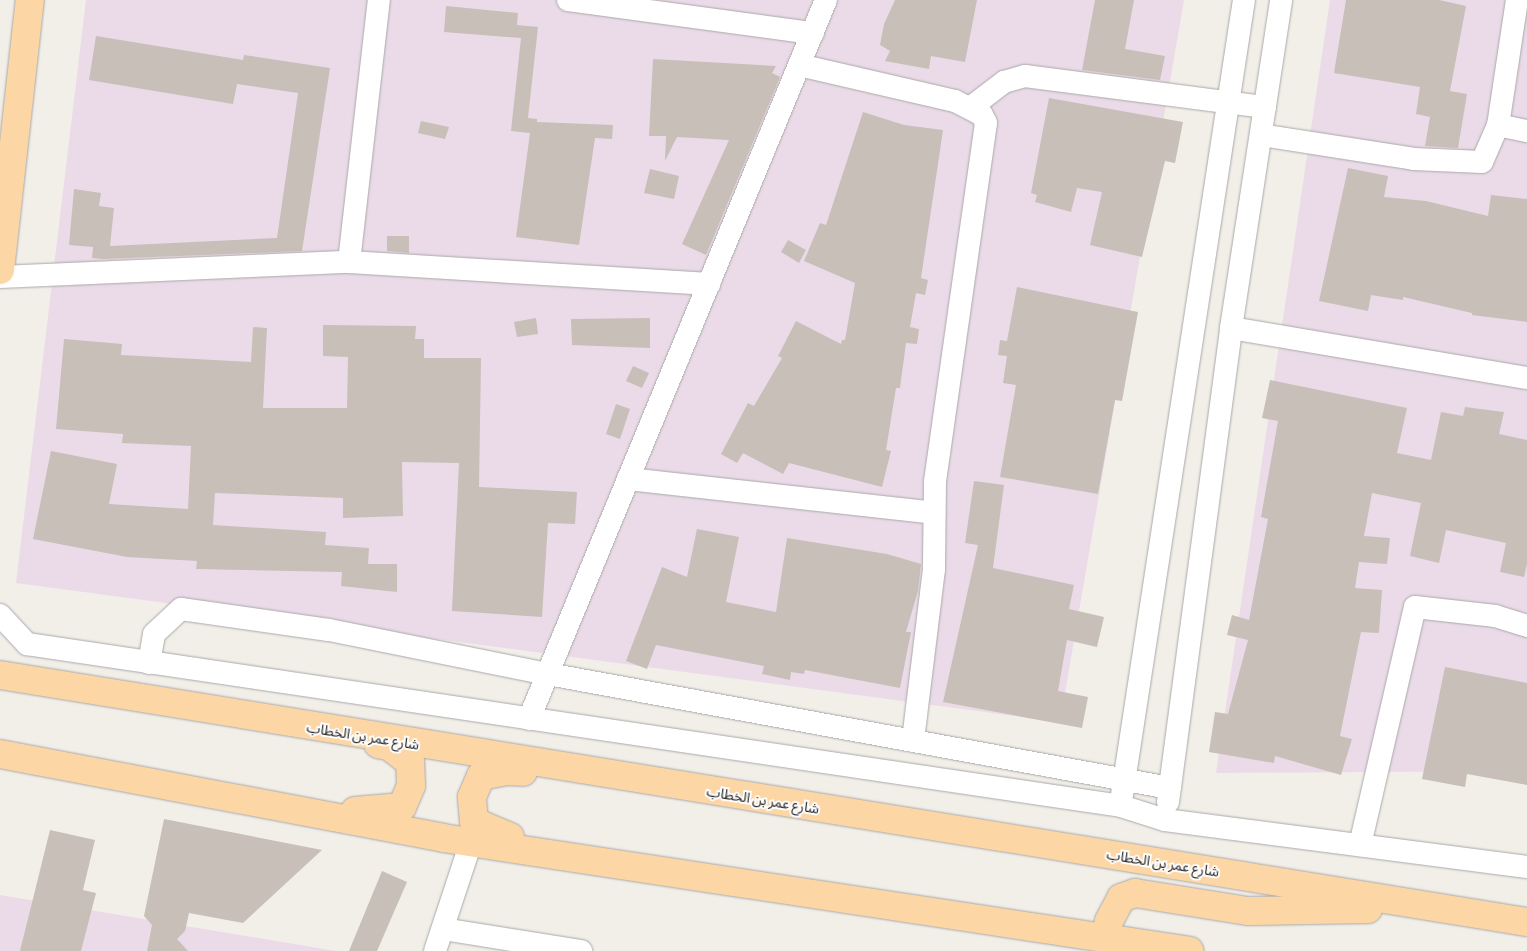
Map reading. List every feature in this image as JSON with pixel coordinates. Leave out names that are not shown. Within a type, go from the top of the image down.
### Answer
[{"type":"main road","points":[[0,270],[30,0]]},
{"type":"main road","points":[[0,662],[30,682]]},
{"type":"main road","name":"شارع عمر بن الخطاب","points":[[0,675],[30,682],[1527,922]]},
{"type":"main road","points":[[261,719],[389,746],[410,762],[411,786],[402,807],[368,812],[261,803]]},
{"type":"main road","points":[[0,754],[471,842],[1190,951]]},
{"type":"main road","points":[[619,777],[506,771],[481,776],[472,797],[474,822],[498,834],[621,865]]},
{"type":"main road","points":[[1106,938],[1109,921],[1121,898],[1135,893],[1248,911],[1437,907]]},
{"type":"street","points":[[349,262],[379,0]]},
{"type":"street","points":[[568,0],[644,5],[813,33]]},
{"type":"street","points":[[529,718],[826,0]]},
{"type":"street","points":[[1120,806],[1244,0]]},
{"type":"street","points":[[1165,820],[1231,328],[1281,0]]},
{"type":"street","points":[[1261,135],[1414,159],[1482,162],[1498,125],[1517,0]]},
{"type":"street","points":[[799,65],[955,101],[982,115],[986,123],[935,482],[934,569],[913,741]]},
{"type":"street","points":[[970,108],[1004,82],[1025,76],[1265,107]]},
{"type":"street","points":[[1498,125],[1527,132]]},
{"type":"street","points":[[0,278],[349,262],[708,284]]},
{"type":"street","points":[[1231,328],[1527,378]]},
{"type":"street","points":[[628,479],[934,513]]},
{"type":"street","points":[[1360,845],[1415,607],[1495,616],[1527,626]]},
{"type":"street","points":[[149,663],[154,634],[181,609],[330,630],[548,674],[1170,788]]},
{"type":"street","points":[[0,615],[27,644],[1120,806],[1165,820],[1527,867]]},
{"type":"street","points":[[435,951],[471,842]]},
{"type":"street","points":[[443,929],[581,951]]},
{"type":"shaded area","points":[[86,0],[1184,0],[1060,722],[16,583]]},
{"type":"shaded area","points":[[1330,0],[1527,0],[1527,773],[1510,771],[1216,773]]},
{"type":"shaded area","points":[[0,895],[336,951],[0,951]]},
{"type":"building","points":[[895,0],[977,0],[965,62],[931,56],[929,69],[885,61],[890,51],[880,45],[884,24]]},
{"type":"building","points":[[1095,0],[1134,0],[1125,49],[1165,56],[1160,80],[1082,70]]},
{"type":"building","points":[[1346,0],[1439,0],[1466,6],[1450,91],[1467,94],[1458,148],[1425,146],[1430,117],[1416,114],[1420,87],[1334,73]]},
{"type":"building","points":[[446,6],[518,13],[517,25],[538,27],[528,118],[537,119],[537,122],[613,125],[612,139],[595,138],[579,245],[516,237],[530,133],[511,131],[521,38],[444,32]]},
{"type":"building","points":[[96,36],[243,60],[244,55],[330,68],[302,251],[103,259],[92,258],[93,247],[69,245],[74,189],[101,193],[99,206],[114,208],[110,246],[277,238],[298,93],[237,84],[233,104],[89,80]]},
{"type":"building","points":[[653,59],[776,66],[772,73],[780,77],[706,255],[682,244],[729,140],[677,137],[665,161],[666,136],[649,136]]},
{"type":"building","points":[[1049,98],[1183,122],[1175,163],[1165,161],[1142,257],[1090,245],[1102,192],[1077,188],[1071,212],[1035,202],[1037,195],[1031,193]]},
{"type":"building","points":[[863,112],[904,125],[943,130],[921,278],[928,280],[925,295],[916,293],[910,327],[919,329],[917,344],[906,343],[900,388],[896,388],[886,450],[891,451],[882,487],[789,463],[783,474],[743,453],[737,463],[721,454],[748,403],[754,406],[782,358],[778,356],[796,321],[841,344],[842,340],[845,340],[855,283],[804,261],[820,223],[826,225]]},
{"type":"building","points":[[421,121],[449,127],[445,139],[418,133]]},
{"type":"building","points":[[1348,168],[1388,176],[1384,197],[1426,201],[1488,216],[1491,195],[1527,199],[1527,322],[1472,315],[1472,313],[1403,297],[1403,300],[1371,295],[1368,311],[1319,301]]},
{"type":"building","points":[[650,169],[679,176],[674,199],[644,193]]},
{"type":"building","points":[[387,236],[409,236],[409,253],[387,251]]},
{"type":"building","points":[[788,240],[806,250],[799,263],[781,252]]},
{"type":"building","points":[[1017,287],[1138,312],[1122,401],[1115,400],[1098,494],[1000,477],[1016,385],[1003,383],[1007,356],[998,355],[1000,340],[1007,341]]},
{"type":"building","points":[[536,318],[538,334],[517,337],[514,322]]},
{"type":"building","points":[[650,318],[650,348],[572,345],[571,319]]},
{"type":"building","points":[[323,325],[416,326],[415,339],[424,339],[424,358],[481,358],[479,487],[577,492],[575,524],[548,523],[542,617],[452,611],[459,463],[402,462],[403,516],[343,518],[343,498],[215,493],[213,525],[326,532],[325,545],[369,548],[368,564],[397,564],[397,592],[341,586],[342,572],[196,569],[197,561],[127,557],[33,539],[51,451],[117,464],[109,504],[188,509],[191,446],[122,443],[123,434],[56,429],[64,339],[122,344],[121,355],[251,362],[253,327],[267,328],[263,408],[347,408],[348,357],[323,356]]},
{"type":"building","points":[[633,366],[649,373],[642,388],[626,381]]},
{"type":"building","points":[[1270,380],[1407,408],[1397,453],[1431,460],[1441,412],[1463,416],[1465,407],[1504,412],[1499,434],[1527,440],[1527,564],[1524,577],[1500,572],[1506,543],[1446,530],[1439,563],[1410,556],[1421,503],[1372,493],[1364,536],[1390,538],[1387,564],[1359,562],[1355,588],[1382,590],[1379,633],[1361,632],[1340,736],[1352,739],[1341,775],[1275,756],[1274,763],[1209,752],[1215,712],[1228,714],[1248,640],[1227,635],[1232,615],[1249,620],[1268,519],[1261,517],[1278,421],[1262,418]]},
{"type":"building","points":[[616,404],[630,409],[620,439],[606,434]]},
{"type":"building","points":[[974,481],[1004,485],[993,568],[1074,585],[1069,609],[1104,617],[1097,647],[1067,640],[1058,691],[1088,697],[1082,728],[943,702],[978,545],[965,543]]},
{"type":"building","points":[[697,529],[739,537],[726,602],[776,612],[787,538],[887,554],[921,564],[918,591],[906,632],[911,632],[900,688],[805,670],[804,674],[791,672],[790,680],[762,674],[764,666],[656,645],[647,669],[626,661],[662,567],[687,577]]},
{"type":"building","points":[[1445,667],[1527,683],[1527,785],[1467,774],[1465,787],[1422,779]]},
{"type":"building","points":[[164,819],[322,850],[243,923],[189,913],[185,931],[177,939],[188,951],[147,951],[152,925],[144,916]]},
{"type":"building","points":[[50,830],[95,840],[83,890],[96,893],[81,951],[20,951]]},
{"type":"building","points":[[382,871],[407,882],[377,951],[349,951]]}]
